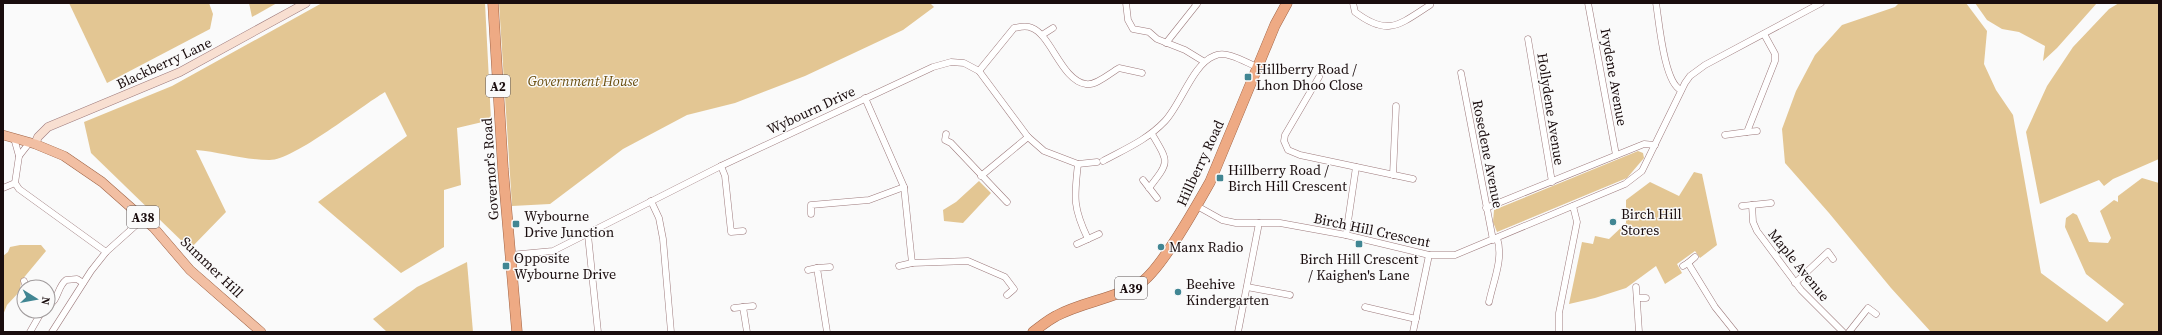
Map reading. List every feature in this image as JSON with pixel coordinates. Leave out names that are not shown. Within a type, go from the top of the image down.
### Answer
[{"type":"highway","name":"Governor's Road","points":[[493,3],[510,255],[517,332]]},
{"type":"highway","name":"Hillberry Road","points":[[1033,332],[1055,316],[1125,291],[1140,284],[1158,265],[1197,206],[1220,157],[1275,25],[1287,3]]},
{"type":"main road","name":"Blackberry Lane","points":[[33,143],[48,127],[180,72],[306,3]]},
{"type":"main road","name":"Summer Hill","points":[[3,135],[33,143],[64,156],[116,193],[144,218],[190,270],[261,332]]},
{"type":"street","points":[[1126,3],[1128,20],[1134,29],[1149,32],[1157,39],[1185,50],[1203,61]]},
{"type":"street","points":[[1166,43],[1197,4],[1195,3]]},
{"type":"street","points":[[1353,3],[1355,12],[1364,19],[1382,27],[1389,27],[1402,23],[1430,5]]},
{"type":"street","name":"Ivydene Avenue","points":[[1588,3],[1616,155]]},
{"type":"street","points":[[1656,3],[1667,67],[1673,84],[1681,90]]},
{"type":"street","name":"Birch Hill Crescent","points":[[1197,206],[1222,220],[1236,223],[1280,223],[1346,235],[1429,255],[1455,255],[1625,184],[1636,177],[1642,171],[1681,90],[1690,76],[1705,65],[1821,3]]},
{"type":"street","points":[[979,71],[1014,28],[1025,26],[1033,28],[1042,35],[1069,74],[1078,81],[1086,84],[1095,83],[1119,68],[1142,73]]},
{"type":"street","points":[[1042,35],[1053,28]]},
{"type":"street","points":[[1747,132],[1775,61],[1775,54],[1764,34]]},
{"type":"street","name":"Hollydene Avenue","points":[[1528,39],[1552,182]]},
{"type":"street","points":[[1149,188],[1160,174],[1166,156],[1152,134],[1177,106],[1203,61],[1215,55],[1228,55],[1257,67]]},
{"type":"street","name":"Wybourn Drive","points":[[510,255],[553,251],[588,235],[721,166],[933,67],[951,62],[964,63],[979,71],[1028,137],[1044,151],[1078,164],[1100,162],[1152,134]]},
{"type":"street","name":"Rosedene Avenue","points":[[1461,73],[1486,208],[1495,239],[1500,250],[1489,302]]},
{"type":"street","points":[[1319,77],[1285,135],[1285,146],[1292,153],[1413,178]]},
{"type":"street","points":[[865,98],[904,187],[912,264]]},
{"type":"street","points":[[1392,174],[1396,106]]},
{"type":"street","points":[[1725,135],[1757,131]]},
{"type":"street","points":[[946,134],[945,140],[951,143],[1007,202]]},
{"type":"street","points":[[981,176],[1028,137]]},
{"type":"street","points":[[14,138],[19,156],[15,183],[19,189],[106,252]]},
{"type":"street","points":[[19,156],[33,143]]},
{"type":"street","points":[[1486,208],[1644,144],[1655,145]]},
{"type":"street","points":[[1078,164],[1075,194],[1077,217],[1088,240]]},
{"type":"street","points":[[721,166],[725,176],[728,233],[743,231]]},
{"type":"street","points":[[1346,235],[1356,167]]},
{"type":"street","points":[[1143,180],[1157,198]]},
{"type":"street","points":[[3,188],[15,183]]},
{"type":"street","points":[[811,214],[810,205],[869,200],[904,187]]},
{"type":"street","points":[[651,201],[660,218],[672,332]]},
{"type":"street","points":[[1742,206],[1771,203]]},
{"type":"street","name":"Maple Avenue","points":[[1752,205],[1753,222],[1757,232],[1795,283],[1833,324],[1843,332]]},
{"type":"street","points":[[1559,332],[1559,313],[1577,222],[1573,206]]},
{"type":"street","points":[[52,332],[83,283],[106,252],[144,218]]},
{"type":"street","points":[[1238,332],[1259,223]]},
{"type":"street","points":[[1077,244],[1099,234]]},
{"type":"street","points":[[588,235],[598,332]]},
{"type":"street","points":[[1823,246],[1833,259]]},
{"type":"street","points":[[1795,283],[1828,252]]},
{"type":"street","points":[[1413,332],[1429,255]]},
{"type":"street","points":[[1695,257],[1686,265],[1715,307],[1735,332]]},
{"type":"street","points":[[898,266],[968,261],[1005,277],[1014,289],[1007,295]]},
{"type":"street","points":[[808,270],[830,267]]},
{"type":"street","points":[[817,268],[827,332]]},
{"type":"street","points":[[56,296],[60,286],[66,280],[74,279],[83,283]]},
{"type":"street","points":[[1247,287],[1290,295]]},
{"type":"street","points":[[1636,287],[1639,332]]},
{"type":"street","points":[[1637,298],[1646,298]]},
{"type":"street","points":[[1861,304],[1876,314]]},
{"type":"street","points":[[734,308],[753,306]]},
{"type":"street","points":[[743,307],[747,332]]},
{"type":"street","points":[[1365,307],[1416,319]]},
{"type":"street","points":[[1849,332],[1868,308]]},
{"type":"street","points":[[30,332],[37,319]]},
{"type":"green space","points":[[69,3],[209,3],[213,14],[210,29],[107,83]]},
{"type":"green space","points":[[249,3],[277,3],[252,17]]},
{"type":"green space","points":[[322,3],[485,3],[491,120],[457,128],[461,185],[444,190],[444,247],[401,273],[318,202],[407,136],[385,92],[310,143],[280,158],[260,160],[196,150],[226,212],[190,249],[91,153],[84,122],[172,86]]},
{"type":"green space","name":"Government House","points":[[499,3],[930,3],[934,7],[903,30],[805,76],[735,103],[687,115],[623,149],[550,204],[512,206]]},
{"type":"green space","points":[[1899,3],[1966,3],[1987,31],[1984,64],[1996,90],[2013,115],[2041,273],[2107,322],[2124,304],[2086,274],[2065,227],[2066,218],[2073,213],[2077,215],[2089,242],[2108,243],[2111,238],[2100,211],[2114,200],[2118,202],[2118,196],[2142,178],[2159,183],[2159,332],[1931,332],[1891,288],[1829,213],[1785,163],[1782,129],[1796,91],[1815,55],[1842,25],[1895,7]]},
{"type":"green space","points":[[1975,3],[2097,3],[2057,48],[2043,61],[2045,46],[2019,32],[2002,29],[1987,20]]},
{"type":"green space","points":[[2119,3],[2159,3],[2159,159],[2113,179],[2104,186],[2099,180],[2040,204],[2026,132],[2047,86],[2073,47],[2109,9]]},
{"type":"green space","points":[[1638,151],[1643,153],[1644,158],[1627,178],[1497,232],[1493,222],[1494,210]]},
{"type":"green space","points":[[1694,172],[1702,174],[1717,245],[1700,258],[1695,251],[1677,264],[1682,273],[1665,284],[1656,266],[1626,288],[1595,298],[1569,304],[1582,242],[1593,244],[1595,236],[1609,239],[1626,223],[1626,200],[1650,182],[1679,196]]},
{"type":"green space","points":[[979,181],[991,193],[963,223],[944,221],[943,210],[956,202]]},
{"type":"green space","points":[[20,245],[41,245],[46,251],[23,279],[16,279],[16,295],[7,305],[3,315],[3,256],[8,252],[10,247]]},
{"type":"green space","points":[[467,262],[473,332],[387,332],[373,319],[417,287]]},
{"type":"place","name":"Hillberry Road / Lhon Dhoo Close","points":[[1248,77]]},
{"type":"place","name":"Hillberry Road / Birch Hill Crescent","points":[[1220,178]]},
{"type":"place","name":"Birch Hill Stores","points":[[1613,222]]},
{"type":"place","name":"Wybourne Drive Junction","points":[[516,224]]},
{"type":"place","name":"Birch Hill Crescent / Kaighen's Lane","points":[[1359,244]]},
{"type":"place","name":"Manx Radio","points":[[1161,247]]},
{"type":"place","name":"Opposite Wybourne Drive","points":[[506,266]]},
{"type":"place","name":"Beehive Kindergarten","points":[[1178,292]]}]
